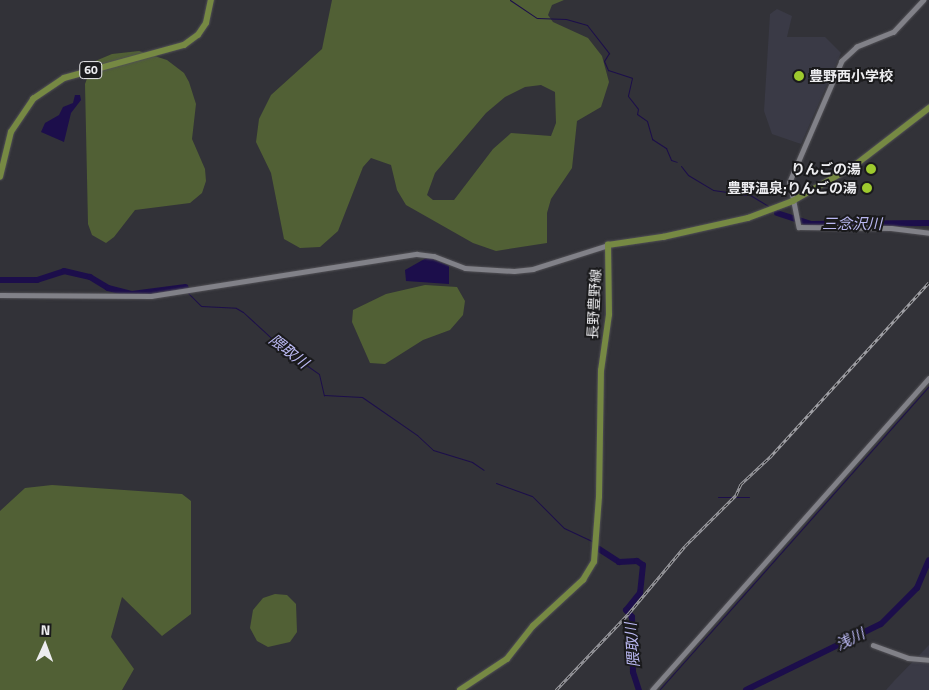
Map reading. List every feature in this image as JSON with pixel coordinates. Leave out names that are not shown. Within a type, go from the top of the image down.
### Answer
[{"type":"main road","name":"60","points":[[0,177],[11,132],[33,99],[64,78],[184,45],[198,35],[206,23],[211,0]]},
{"type":"main road","points":[[608,245],[740,220],[793,201],[854,166],[929,108]]},
{"type":"main road","name":"長野豊野線","points":[[460,690],[507,659],[533,626],[583,580],[594,562],[600,497],[601,371],[609,315],[608,245]]},
{"type":"street","points":[[924,0],[894,32],[857,47],[842,61],[792,175],[793,201],[799,227],[816,229],[891,228],[929,233]]},
{"type":"street","points":[[0,295],[150,296],[417,254],[434,256],[471,269],[514,271],[533,269],[608,245]]},
{"type":"street","points":[[652,690],[929,378]]},
{"type":"street","points":[[873,645],[882,650],[908,658],[929,660]]},
{"type":"shaded area","name":"豊野西小学校","points":[[777,9],[792,16],[787,37],[825,37],[841,53],[801,144],[772,134],[764,111],[770,14]]},
{"type":"shaded area","points":[[75,95],[80,95],[81,100],[71,113],[64,142],[41,132],[45,123],[59,115],[63,107],[73,103]]},
{"type":"shaded area","points":[[428,257],[449,266],[449,284],[406,281],[405,270]]},
{"type":"shaded area","points":[[929,645],[929,690],[886,690],[894,681]]},
{"type":"green space","points":[[332,0],[564,0],[552,5],[548,15],[553,22],[588,38],[602,56],[609,82],[601,107],[577,121],[572,168],[551,199],[547,213],[547,243],[496,251],[473,243],[406,205],[397,190],[391,165],[371,158],[363,167],[338,231],[320,247],[300,248],[284,239],[271,173],[256,142],[259,119],[271,95],[322,49]],"holes":[[[541,85],[555,92],[556,123],[551,136],[511,133],[493,149],[454,200],[433,200],[427,195],[435,173],[486,113],[505,97],[525,87]]]},
{"type":"green space","points":[[139,51],[167,60],[184,73],[189,82],[196,104],[192,139],[205,169],[206,181],[202,193],[190,203],[135,210],[114,237],[106,243],[92,235],[88,224],[85,84],[93,62],[112,54]]},
{"type":"green space","points":[[425,285],[457,287],[465,301],[463,315],[450,330],[423,340],[385,364],[370,363],[352,322],[353,310],[386,294]]},
{"type":"green space","points":[[52,485],[182,494],[191,501],[191,614],[162,636],[122,597],[111,637],[134,669],[122,690],[0,690],[0,511],[25,488]]},
{"type":"green space","points":[[275,594],[287,595],[296,604],[297,632],[290,642],[268,647],[257,641],[250,628],[253,610],[263,598]]},
{"type":"waterway","name":"三念沢川","points":[[510,0],[537,18],[566,19],[587,25],[609,53],[604,61],[608,70],[632,78],[628,96],[638,109],[637,114],[647,121],[652,139],[666,148],[671,160],[677,162]]},
{"type":"waterway","name":"三念沢川","points":[[681,166],[688,175],[713,190],[750,195],[768,206]]},
{"type":"waterway","name":"三念沢川","points":[[777,213],[811,224],[929,223]]},
{"type":"waterway","name":"隈取川","points":[[0,280],[37,280],[64,271],[90,277],[108,288],[132,294],[186,287]]},
{"type":"waterway","name":"隈取川","points":[[188,293],[201,306],[236,308],[243,312],[282,348],[319,374],[324,395],[362,397],[417,435],[433,450],[472,462],[484,470]]},
{"type":"waterway","points":[[660,689],[929,386]]},
{"type":"waterway","name":"隈取川","points":[[496,483],[532,496],[564,528],[594,542]]},
{"type":"waterway","points":[[718,497],[749,497]]},
{"type":"waterway","name":"隈取川","points":[[599,549],[619,562],[637,561],[643,565],[640,593],[626,610],[632,617],[633,672],[639,690]]},
{"type":"waterway","name":"浅川","points":[[746,690],[881,624],[917,588],[929,560]]},
{"type":"railway","points":[[556,690],[629,613],[685,546],[736,495],[741,484],[770,457],[929,282]]},
{"type":"place","name":"豊野西小学校","points":[[799,76]]},
{"type":"place","name":"りんごの湯","points":[[871,169]]},
{"type":"place","name":"豊野温泉;りんごの湯","points":[[867,188]]}]
